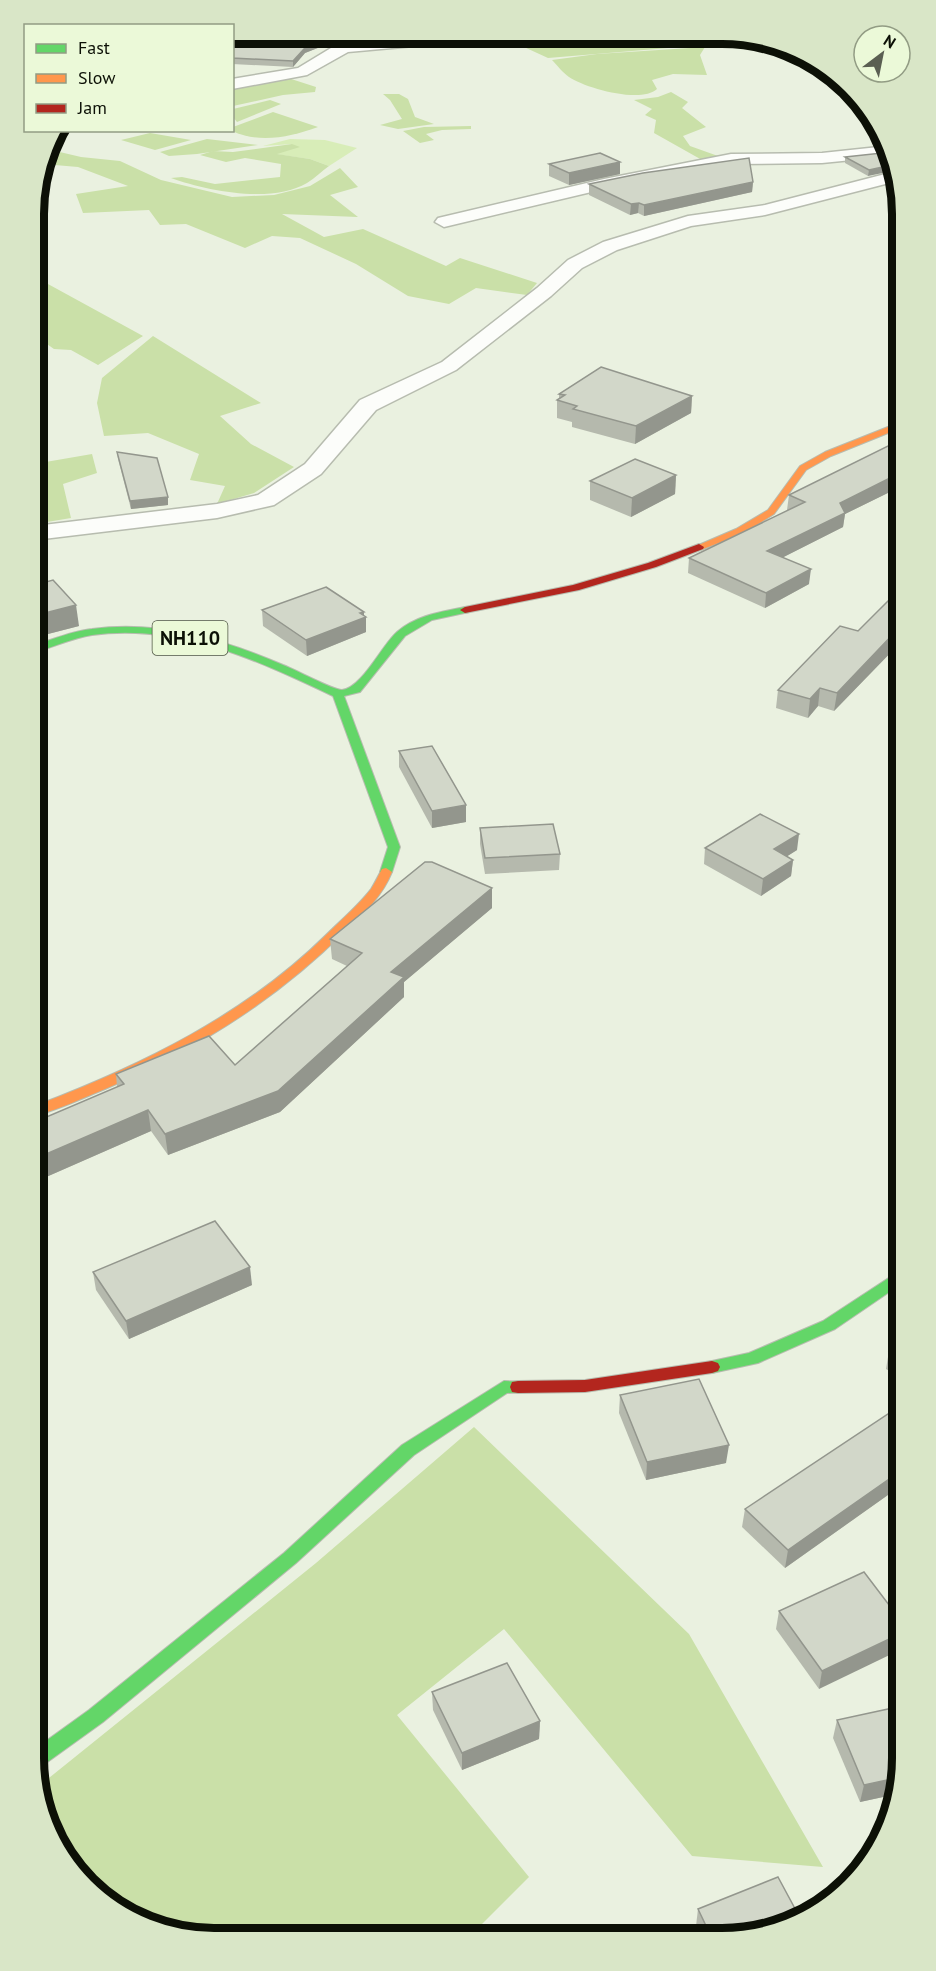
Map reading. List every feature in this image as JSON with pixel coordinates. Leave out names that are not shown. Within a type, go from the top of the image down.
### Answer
[{"type":"main road","points":[[43,1108],[93,1090],[208,1034],[288,977],[333,938],[381,886],[394,847],[338,694],[356,690],[401,634],[429,617],[575,588],[652,565],[740,531],[771,512],[803,468],[828,454],[892,428]]},
{"type":"main road","name":"NH110","points":[[44,647],[99,631],[150,630],[221,644],[282,667],[338,694]]},
{"type":"main road","points":[[43,1754],[96,1716],[290,1558],[408,1450],[504,1387],[585,1386],[671,1375],[752,1359],[829,1326],[892,1282]]},
{"type":"street","points":[[234,84],[302,72],[336,51],[347,48],[402,43]]},
{"type":"street","points":[[444,222],[604,184],[730,159],[822,158],[881,152]]},
{"type":"street","points":[[44,532],[217,512],[266,500],[313,469],[368,405],[449,366],[544,292],[575,264],[601,250],[650,231],[688,221],[765,210],[889,178]]},
{"type":"green space","points":[[510,43],[696,43],[704,45],[548,58]]},
{"type":"green space","points":[[705,47],[700,55],[707,75],[673,74],[652,80],[657,89],[639,95],[613,93],[587,86],[569,77],[552,60],[597,54]]},
{"type":"green space","points":[[285,77],[316,87],[315,92],[283,95],[234,106],[234,85]]},
{"type":"green space","points":[[671,92],[688,102],[682,108],[706,127],[683,136],[690,146],[718,156],[702,160],[654,133],[656,120],[645,115],[652,109],[634,100],[658,97]]},
{"type":"green space","points":[[383,94],[399,94],[408,99],[415,117],[434,124],[398,129],[380,125],[402,119],[390,100]]},
{"type":"green space","points":[[270,100],[281,104],[237,122],[234,118],[234,109]]},
{"type":"green space","points":[[273,112],[318,127],[297,134],[264,138],[234,132],[234,127]]},
{"type":"green space","points":[[471,126],[471,129],[442,130],[426,134],[434,140],[420,143],[403,131],[424,127]]},
{"type":"green space","points":[[150,133],[191,140],[155,150],[121,140]]},
{"type":"green space","points":[[207,139],[258,145],[169,156],[160,152]]},
{"type":"green space","points":[[290,139],[325,140],[357,148],[329,166],[310,159],[275,154],[292,144],[263,146]]},
{"type":"green space","points":[[292,144],[300,147],[277,154],[310,159],[329,166],[307,183],[293,189],[276,193],[239,193],[221,191],[171,178],[182,177],[215,184],[280,177],[281,164],[245,158],[226,162],[200,155],[213,151],[233,152]]},
{"type":"green space","points":[[55,151],[81,157],[120,161],[161,180],[232,197],[274,195],[310,186],[340,168],[358,187],[330,195],[358,217],[282,214],[324,237],[363,229],[446,266],[460,258],[537,283],[527,295],[476,288],[449,304],[408,296],[356,264],[300,238],[272,236],[245,248],[186,224],[160,225],[149,210],[83,213],[76,194],[128,186],[78,167],[50,165]]},
{"type":"green space","points":[[44,282],[143,336],[98,365],[71,350],[54,349],[44,342]]},
{"type":"green space","points":[[153,336],[261,403],[220,416],[251,444],[294,467],[254,493],[217,504],[225,486],[190,480],[199,454],[148,433],[104,436],[97,403],[102,378]]},
{"type":"green space","points":[[92,454],[97,473],[63,484],[71,518],[44,523],[44,462]]},
{"type":"green space","points":[[474,1427],[689,1634],[823,1867],[692,1856],[504,1629],[397,1715],[529,1877],[478,1928],[213,1928],[180,1924],[159,1918],[119,1899],[86,1870],[72,1852],[56,1823],[45,1781],[316,1563]]},
{"type":"building","points":[[234,43],[318,43],[305,48],[293,61],[234,58]]},
{"type":"building","points":[[600,153],[620,162],[569,173],[549,164]]},
{"type":"building","points":[[882,153],[886,166],[869,170],[845,157]]},
{"type":"building","points":[[749,158],[753,182],[644,205],[631,204],[589,184],[643,173]]},
{"type":"building","points":[[601,367],[692,396],[636,426],[573,409],[577,406],[557,400],[565,395],[559,394]]},
{"type":"building","points":[[892,444],[892,477],[840,503],[845,513],[767,551],[811,569],[766,593],[689,558],[805,502],[789,495]]},
{"type":"building","points":[[117,452],[157,458],[168,497],[130,501]]},
{"type":"building","points":[[635,459],[676,475],[632,498],[590,481]]},
{"type":"building","points":[[53,580],[76,605],[45,613],[44,583]]},
{"type":"building","points":[[326,587],[364,612],[360,613],[366,617],[306,640],[262,610]]},
{"type":"building","points":[[892,597],[892,635],[837,693],[820,688],[810,699],[778,690],[840,626],[858,631]]},
{"type":"building","points":[[432,746],[466,805],[432,811],[399,751]]},
{"type":"building","points":[[760,814],[799,834],[774,849],[793,860],[763,879],[705,848]]},
{"type":"building","points":[[553,824],[560,854],[485,858],[480,828]]},
{"type":"building","points":[[425,862],[432,862],[492,888],[391,972],[404,977],[278,1091],[165,1134],[148,1110],[43,1155],[43,1118],[124,1084],[116,1074],[209,1036],[235,1065],[362,953],[330,939]]},
{"type":"building","points":[[215,1221],[250,1267],[126,1321],[93,1272]]},
{"type":"building","points":[[699,1379],[729,1445],[647,1462],[620,1395]]},
{"type":"building","points":[[888,1414],[892,1417],[892,1477],[788,1550],[745,1509]]},
{"type":"building","points":[[864,1572],[892,1609],[892,1638],[822,1671],[779,1611]]},
{"type":"building","points":[[507,1663],[540,1721],[462,1753],[432,1692]]},
{"type":"building","points":[[892,1708],[891,1779],[864,1785],[837,1720]]},
{"type":"building","points":[[778,1877],[796,1911],[767,1922],[707,1928],[698,1909]]},
{"type":"traffic: fast","points":[[386,872],[394,847],[338,694],[356,690],[401,634],[429,617],[465,610]]},
{"type":"traffic: fast","points":[[44,646],[92,632],[124,629],[187,636],[250,655],[338,694]]},
{"type":"traffic: fast","points":[[712,1367],[752,1359],[829,1325],[892,1282]]},
{"type":"traffic: fast","points":[[43,1754],[96,1716],[290,1558],[408,1450],[504,1387],[518,1387]]},
{"type":"traffic: slow","points":[[699,547],[740,531],[771,512],[803,468],[828,454],[892,428]]},
{"type":"traffic: slow","points":[[43,1108],[122,1076],[163,1056],[204,1034],[280,984],[315,954],[370,899],[386,872]]},
{"type":"traffic: jam","points":[[465,610],[575,588],[652,565],[699,547]]},
{"type":"traffic: jam","points":[[518,1387],[585,1386],[712,1367]]}]
